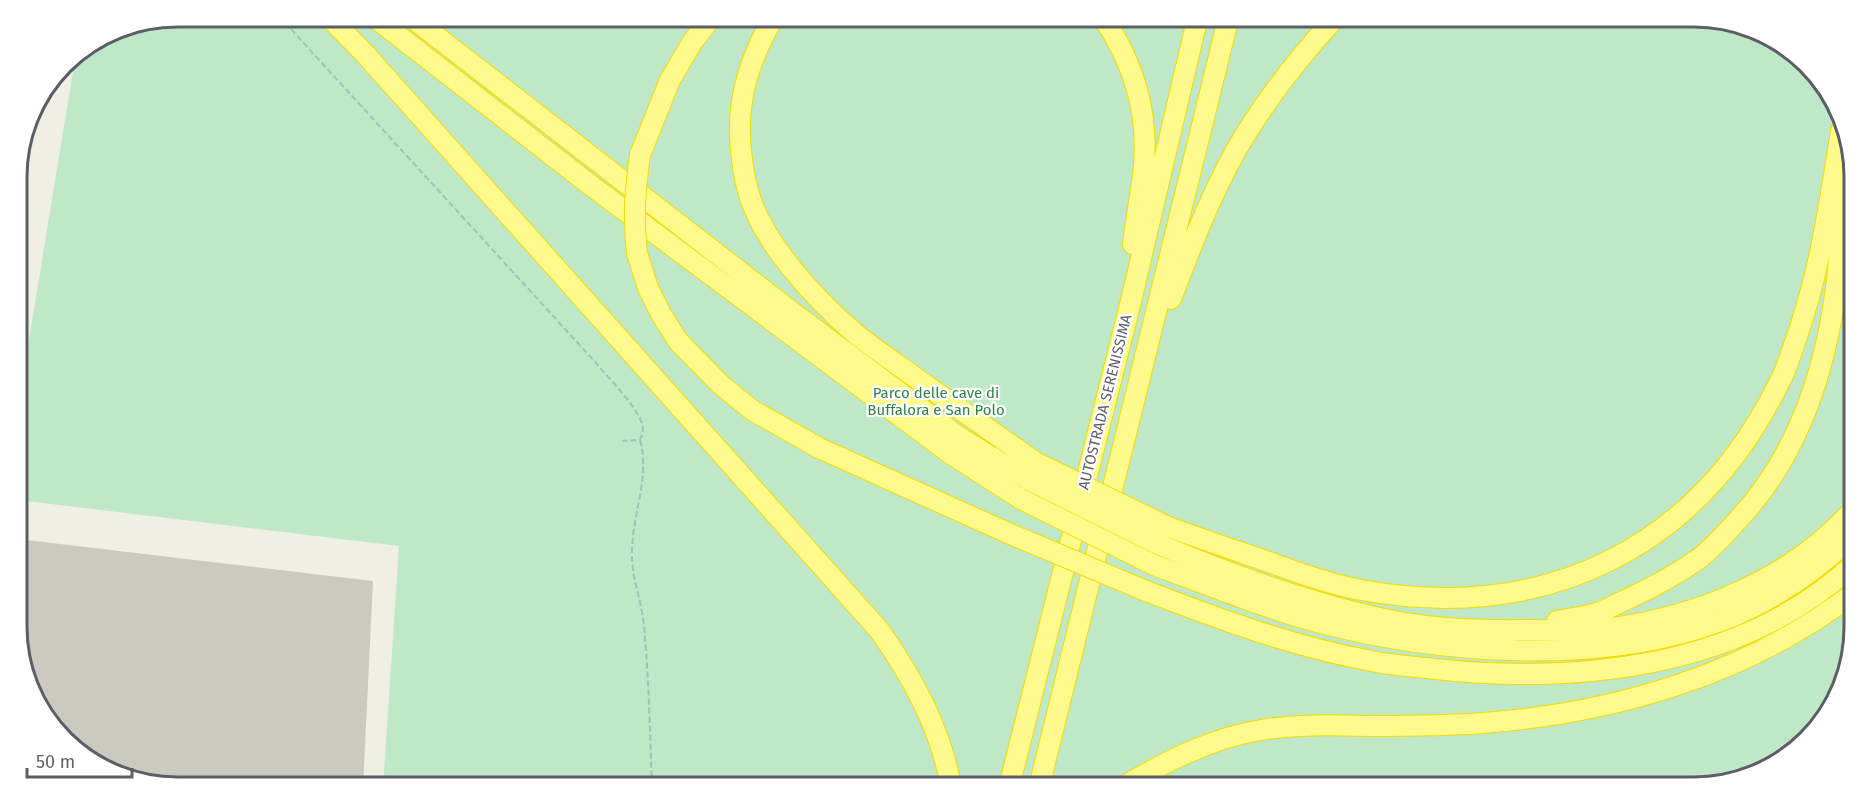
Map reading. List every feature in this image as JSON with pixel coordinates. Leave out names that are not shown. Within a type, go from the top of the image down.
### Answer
[{"type":"highway","points":[[339,27],[879,630],[905,668],[925,705],[948,777]]},
{"type":"highway","points":[[387,27],[589,184],[948,452],[1021,499],[1154,565],[1236,596],[1317,622],[1383,637],[1496,649],[1554,650],[1622,646],[1672,636],[1722,621],[1795,583],[1844,544]]},
{"type":"highway","points":[[424,27],[810,326],[959,437],[1163,536],[1239,577],[1321,604],[1386,620],[1449,628],[1504,631],[1604,629],[1668,618],[1755,585],[1819,543],[1844,519]]},
{"type":"highway","points":[[704,27],[693,41],[670,80],[640,155],[635,186],[634,218],[638,252],[648,288],[678,341],[720,384],[752,410],[819,448],[1008,533],[1222,621],[1310,647],[1372,662],[1496,674],[1556,674],[1634,666],[1678,657],[1732,640],[1806,602],[1844,572]]},
{"type":"highway","points":[[768,27],[753,60],[744,90],[739,121],[741,159],[748,193],[764,228],[785,259],[816,297],[858,335],[1032,471]]},
{"type":"highway","points":[[1109,27],[1122,48],[1132,71],[1140,96],[1143,122],[1144,164],[1134,242],[1131,301]]},
{"type":"highway","name":"AUTOSTRADA SERENISSIMA","points":[[1012,777],[1131,301],[1195,27]]},
{"type":"highway","name":"AUTOSTRADA SERENISSIMA","points":[[1042,777],[1226,27]]},
{"type":"highway","points":[[1151,339],[1171,300],[1208,207],[1236,152],[1291,71],[1328,27]]},
{"type":"highway","points":[[1163,536],[1328,583],[1398,595],[1450,597],[1499,595],[1551,584],[1585,573],[1618,558],[1667,526],[1706,490],[1734,457],[1757,424],[1781,380],[1815,283],[1824,241],[1839,140]]},
{"type":"highway","points":[[1504,631],[1596,613],[1650,588],[1698,559],[1749,509],[1768,482],[1788,451],[1806,412],[1831,321],[1839,269],[1841,148]]},
{"type":"highway","points":[[1140,777],[1200,748],[1261,730],[1311,725],[1408,726],[1484,723],[1614,703],[1663,691],[1718,671],[1765,650],[1799,631],[1844,600]]},
{"type":"path","points":[[289,27],[596,363],[642,423],[643,435],[640,440],[644,452],[632,559],[642,604],[645,636],[652,777]]},
{"type":"path","points":[[622,441],[640,440]]},
{"type":"green space","name":"Parco delle cave di Buffalora e San Polo","points":[[167,27],[1704,27],[1723,30],[1751,38],[1769,47],[1800,71],[1824,102],[1833,120],[1843,157],[1843,647],[1833,684],[1824,702],[1807,726],[1793,740],[1760,762],[1742,769],[1704,777],[384,777],[399,546],[27,501],[27,352],[73,69],[111,42],[148,30]]},
{"type":"building","points":[[27,540],[373,581],[363,777],[167,777],[120,766],[102,757],[71,733],[47,702],[32,666],[27,627]]}]
